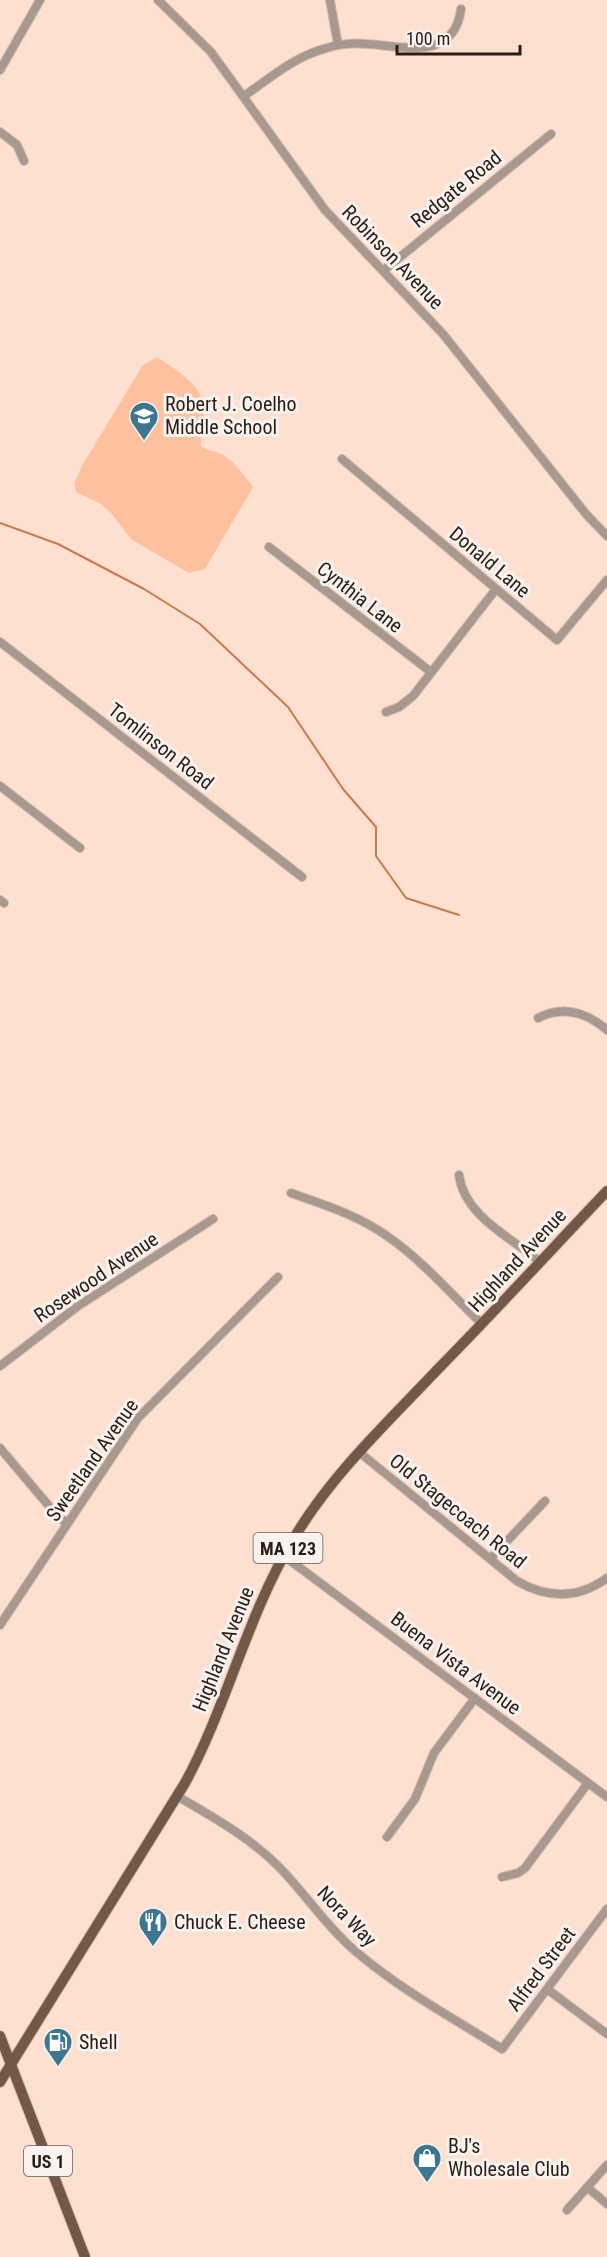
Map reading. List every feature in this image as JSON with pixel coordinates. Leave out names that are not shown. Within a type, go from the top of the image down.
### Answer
[{"type":"main road","name":"Highland Avenue","points":[[0,2082],[200,1755],[258,1606],[284,1556],[314,1508],[359,1452],[607,1191]]},
{"type":"main road","name":"US 1","points":[[0,2037],[85,2257]]},
{"type":"street","points":[[0,70],[40,0]]},
{"type":"street","name":"Robinson Avenue","points":[[158,0],[212,52],[325,210],[443,334],[586,514],[607,536]]},
{"type":"street","points":[[330,0],[338,45]]},
{"type":"street","points":[[244,96],[301,58],[338,45],[365,44],[406,50],[427,47],[451,34],[458,22],[460,9]]},
{"type":"street","points":[[0,132],[16,145],[24,161]]},
{"type":"street","name":"Redgate Road","points":[[383,271],[551,134]]},
{"type":"street","name":"Donald Lane","points":[[342,459],[557,640],[607,580]]},
{"type":"street","name":"Cynthia Lane","points":[[269,547],[431,672]]},
{"type":"street","points":[[386,712],[406,702],[496,589]]},
{"type":"street","name":"Tomlinson Road","points":[[0,642],[302,877]]},
{"type":"street","points":[[0,786],[80,848]]},
{"type":"street","points":[[538,1018],[559,1011],[574,1012],[590,1018],[607,1030]]},
{"type":"street","points":[[459,1175],[462,1190],[480,1213],[540,1262]]},
{"type":"street","points":[[291,1193],[344,1212],[388,1236],[416,1259],[482,1324]]},
{"type":"street","name":"Rosewood Avenue","points":[[0,1366],[78,1305],[213,1219]]},
{"type":"street","name":"Sweetland Avenue","points":[[0,1625],[138,1418],[278,1277]]},
{"type":"street","points":[[0,1448],[54,1512],[67,1524]]},
{"type":"street","name":"Old Stagecoach Road","points":[[359,1452],[528,1588],[553,1595],[579,1593],[607,1578]]},
{"type":"street","points":[[490,1559],[545,1501]]},
{"type":"street","name":"Buena Vista Avenue","points":[[284,1556],[607,1797]]},
{"type":"street","points":[[387,1836],[411,1807],[440,1743],[475,1698]]},
{"type":"street","points":[[502,1877],[518,1873],[525,1868],[588,1783]]},
{"type":"street","name":"Nora Way","points":[[177,1796],[230,1828],[262,1851],[290,1879],[331,1929],[377,1969],[502,2049]]},
{"type":"street","name":"Alfred Street","points":[[502,2049],[607,1909]]},
{"type":"street","points":[[547,1989],[607,2034]]},
{"type":"street","points":[[567,2210],[607,2165]]},
{"type":"street","points":[[587,2187],[607,2204]]},
{"type":"shaded area","points":[[157,357],[181,373],[200,395],[204,413],[201,446],[229,459],[253,487],[205,569],[189,573],[132,540],[110,512],[101,504],[76,492],[74,484],[83,464],[143,365]]},
{"type":"waterway","points":[[0,523],[58,544],[144,589],[200,624],[288,707],[343,789],[376,827],[376,856],[406,898],[459,915]]},
{"type":"place","name":"Robert J. Coelho Middle School","points":[[144,442]]},
{"type":"place","name":"Chuck E. Cheese","points":[[153,1948]]},
{"type":"place","name":"Shell","points":[[58,2068]]},
{"type":"place","name":"BJ's Wholesale Club","points":[[427,2184]]}]
